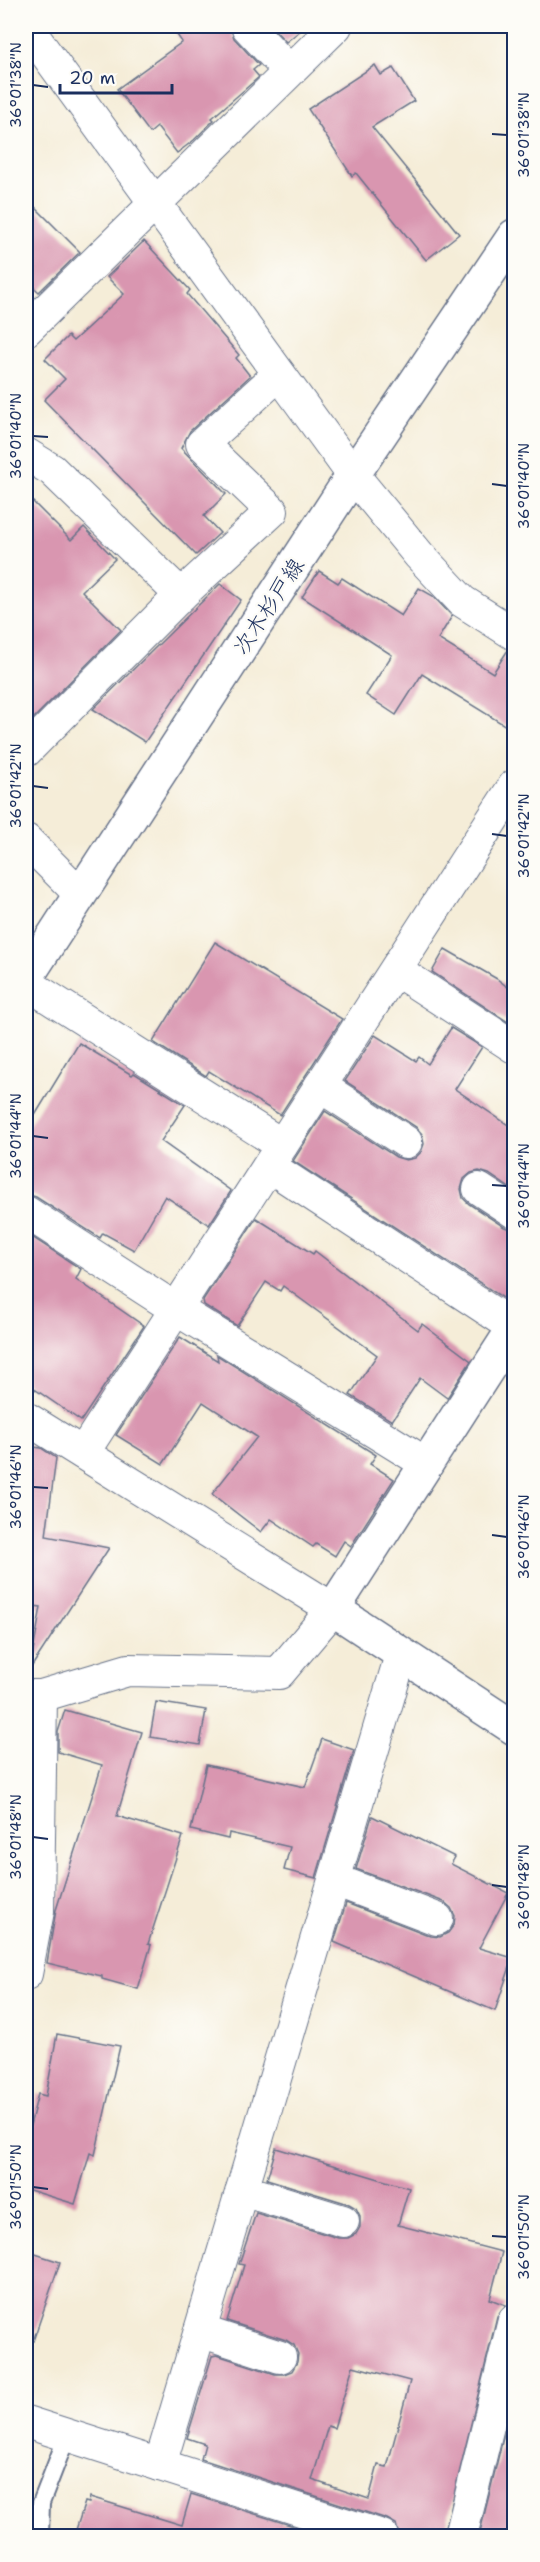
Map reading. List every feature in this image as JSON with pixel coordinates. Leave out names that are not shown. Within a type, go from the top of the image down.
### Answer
[{"type":"main road","name":"次木杉戸線","points":[[26,978],[353,475],[514,236]]},
{"type":"main road","points":[[514,1328],[333,1609],[514,1728]]},
{"type":"street","points":[[247,26],[289,71]]},
{"type":"street","points":[[26,330],[336,26]]},
{"type":"street","points":[[26,27],[353,475],[419,555],[462,601],[514,634]]},
{"type":"street","points":[[26,751],[182,595],[272,512],[202,444],[279,374]]},
{"type":"street","points":[[26,454],[52,470],[182,595]]},
{"type":"street","points":[[82,1453],[514,786]]},
{"type":"street","points":[[26,840],[80,894]]},
{"type":"street","points":[[396,970],[514,1047]]},
{"type":"street","points":[[26,983],[275,1155],[514,1328]]},
{"type":"street","points":[[320,1086],[406,1142]]},
{"type":"street","points":[[479,1189],[514,1212]]},
{"type":"street","points":[[26,1212],[176,1309],[427,1464]]},
{"type":"street","points":[[26,1418],[333,1609],[279,1673],[128,1670],[33,1696],[38,1911],[26,1974]]},
{"type":"street","points":[[160,2465],[401,1655]]},
{"type":"street","points":[[335,1880],[437,1919]]},
{"type":"street","points":[[242,2190],[342,2221]]},
{"type":"street","points":[[461,2536],[514,2320]]},
{"type":"street","points":[[200,2331],[279,2357]]},
{"type":"street","points":[[26,2422],[382,2536]]},
{"type":"lane","points":[[40,2536],[41,2503],[67,2436]]},
{"type":"building","points":[[171,26],[230,26],[234,38],[259,65],[253,70],[259,77],[212,118],[214,120],[194,140],[177,153],[157,127],[150,133],[117,89],[182,42]]},
{"type":"building","points":[[271,26],[306,26],[286,42]]},
{"type":"building","points":[[375,65],[381,75],[393,68],[414,101],[372,127],[459,234],[426,260],[356,173],[352,176],[308,109]]},
{"type":"building","points":[[26,198],[80,252],[39,292],[26,280]]},
{"type":"building","points":[[144,241],[190,290],[187,294],[239,355],[236,358],[250,376],[190,431],[181,448],[226,494],[204,516],[220,533],[196,555],[44,400],[65,379],[45,359],[68,336],[73,341],[124,294],[107,277]]},
{"type":"building","points":[[26,495],[71,540],[84,527],[115,559],[82,591],[121,630],[26,726]]},
{"type":"building","points":[[319,571],[338,583],[342,578],[401,616],[419,588],[433,596],[452,616],[438,639],[493,673],[508,650],[514,652],[514,731],[422,674],[396,715],[366,695],[392,655],[302,597]]},
{"type":"building","points":[[220,584],[241,600],[145,742],[93,709]]},
{"type":"building","points":[[215,942],[342,1019],[280,1115],[209,1071],[206,1076],[153,1042]]},
{"type":"building","points":[[445,949],[497,979],[514,992],[514,1026],[432,972]]},
{"type":"building","points":[[451,1028],[482,1047],[455,1089],[514,1129],[514,1191],[489,1174],[479,1171],[471,1173],[464,1179],[461,1189],[463,1198],[469,1204],[504,1227],[514,1230],[514,1305],[293,1161],[325,1111],[396,1157],[406,1160],[415,1158],[421,1152],[424,1144],[422,1134],[416,1127],[345,1081],[375,1035],[416,1061],[419,1057],[428,1064]]},
{"type":"building","points":[[79,1043],[132,1075],[134,1073],[185,1105],[161,1141],[231,1191],[209,1225],[165,1196],[134,1250],[103,1233],[100,1238],[36,1197],[26,1194],[26,1130]]},
{"type":"building","points":[[256,1218],[313,1254],[315,1251],[418,1330],[422,1324],[471,1361],[447,1398],[420,1378],[392,1421],[350,1395],[377,1355],[283,1286],[280,1291],[266,1282],[237,1326],[204,1305],[203,1300]]},
{"type":"building","points":[[26,1233],[81,1269],[76,1279],[144,1326],[81,1421],[26,1383]]},
{"type":"building","points":[[180,1337],[218,1361],[217,1355],[376,1455],[370,1464],[394,1479],[351,1546],[344,1541],[335,1556],[316,1544],[313,1547],[271,1519],[261,1532],[212,1494],[257,1437],[203,1402],[163,1464],[116,1435]]},
{"type":"building","points":[[26,1446],[41,1448],[56,1458],[46,1536],[109,1548],[30,1669],[41,1607],[26,1605]]},
{"type":"building","points":[[156,1702],[206,1710],[200,1745],[150,1737]]},
{"type":"building","points":[[65,1710],[142,1732],[117,1816],[183,1836],[148,1944],[151,1945],[138,1989],[102,1979],[102,1976],[47,1963],[56,1910],[102,1765],[58,1752],[58,1732]]},
{"type":"building","points":[[322,1739],[354,1750],[316,1878],[284,1870],[290,1847],[229,1833],[228,1839],[191,1830],[206,1765],[305,1787]]},
{"type":"building","points":[[372,1816],[455,1857],[451,1864],[508,1893],[479,1948],[513,1958],[495,2011],[334,1942],[346,1903],[431,1936],[440,1937],[448,1933],[454,1925],[455,1916],[444,1902],[356,1869]]},
{"type":"building","points":[[57,2034],[120,2046],[95,2155],[90,2153],[75,2204],[26,2189],[26,2141],[38,2094],[46,2096]]},
{"type":"building","points":[[276,2148],[409,2188],[398,2225],[502,2252],[490,2299],[506,2305],[497,2316],[444,2536],[399,2536],[396,2524],[387,2519],[201,2459],[205,2444],[187,2438],[212,2356],[217,2355],[275,2374],[292,2371],[297,2362],[298,2354],[294,2345],[286,2340],[227,2321],[244,2265],[239,2264],[256,2213],[338,2238],[348,2238],[356,2234],[360,2227],[360,2216],[356,2208],[349,2204],[267,2179]],"holes":[[[353,2366],[410,2381],[387,2467],[378,2465],[369,2499],[312,2480],[328,2426],[334,2428]]]},
{"type":"building","points":[[26,2251],[60,2262],[31,2347],[26,2346]]},
{"type":"building","points":[[514,2393],[514,2536],[479,2536]]},
{"type":"building","points":[[191,2494],[325,2536],[74,2536],[85,2502],[89,2503],[90,2497],[182,2525]]}]
